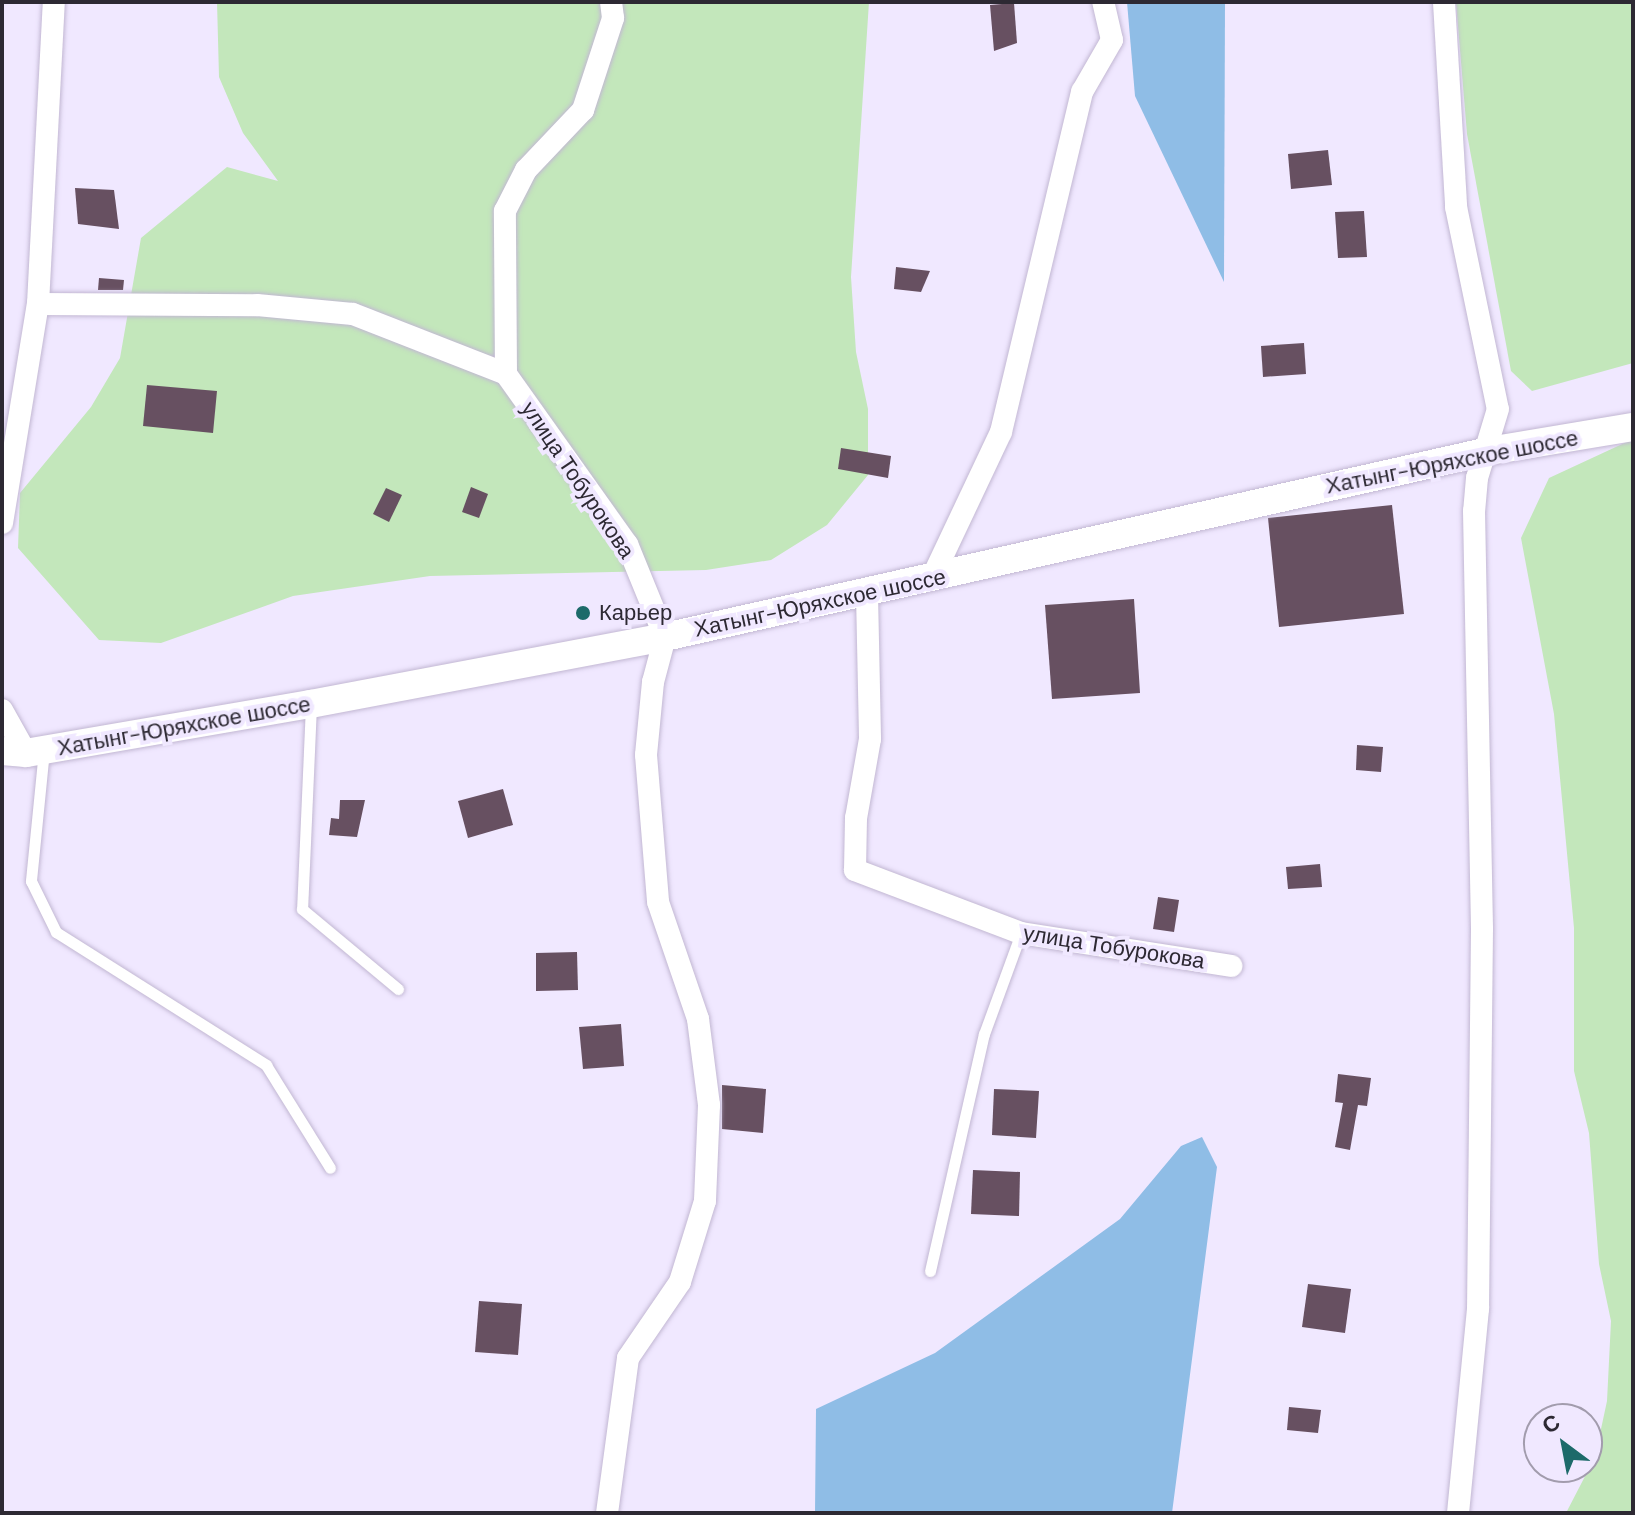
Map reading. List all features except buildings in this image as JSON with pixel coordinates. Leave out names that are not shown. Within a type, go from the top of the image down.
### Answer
[{"type":"street","points":[[2,523],[38,304],[54,2]]},
{"type":"street","points":[[38,304],[257,305],[353,314],[506,374],[505,211],[526,170],[583,110],[613,18],[611,2]]},
{"type":"street","points":[[932,578],[1001,432],[1082,92],[1112,40],[1103,2]]},
{"type":"street","points":[[1444,2],[1456,207],[1498,409],[1489,451],[1477,478],[1474,511],[1482,929],[1478,1309],[1458,1513]]},
{"type":"street","name":"улица Тобурокова","points":[[506,374],[627,544],[665,637]]},
{"type":"street","name":"Хатынг-Юряхское шоссе","points":[[24,751],[311,704],[665,637],[867,594],[1489,451],[1633,427]]},
{"type":"street","name":"улица Тобурокова","points":[[867,594],[870,739],[856,818],[855,870],[1021,933],[1231,966]]},
{"type":"street","points":[[607,1513],[628,1358],[680,1282],[705,1201],[709,1105],[698,1019],[658,902],[647,770],[653,682],[665,637]]},
{"type":"street","points":[[2,710],[24,751]]},
{"type":"lane","points":[[311,704],[302,909],[398,989]]},
{"type":"lane","points":[[24,751],[31,881],[56,932],[266,1065],[330,1168]]},
{"type":"lane","points":[[930,1271],[984,1034],[1021,933]]},
{"type":"green space","points":[[217,2],[869,2],[851,277],[856,352],[868,409],[868,475],[827,525],[771,560],[706,570],[430,576],[293,596],[161,643],[99,640],[18,548],[20,493],[91,407],[120,358],[141,238],[227,167],[278,181],[243,133],[219,77]]},
{"type":"green space","points":[[1456,2],[1633,2],[1633,363],[1532,391],[1511,371],[1467,134]]},
{"type":"green space","points":[[1633,439],[1633,1513],[1566,1513],[1582,1483],[1603,1483],[1603,1420],[1607,1401],[1611,1321],[1599,1264],[1589,1133],[1574,1071],[1574,928],[1554,714],[1521,538],[1549,478]]},
{"type":"water","points":[[1127,2],[1225,2],[1224,282],[1135,96]]},
{"type":"water","points":[[1202,1137],[1217,1167],[1172,1513],[815,1513],[816,1409],[935,1353],[1120,1219],[1181,1146]]},
{"type":"place","name":"Карьер","points":[[583,613]]}]
